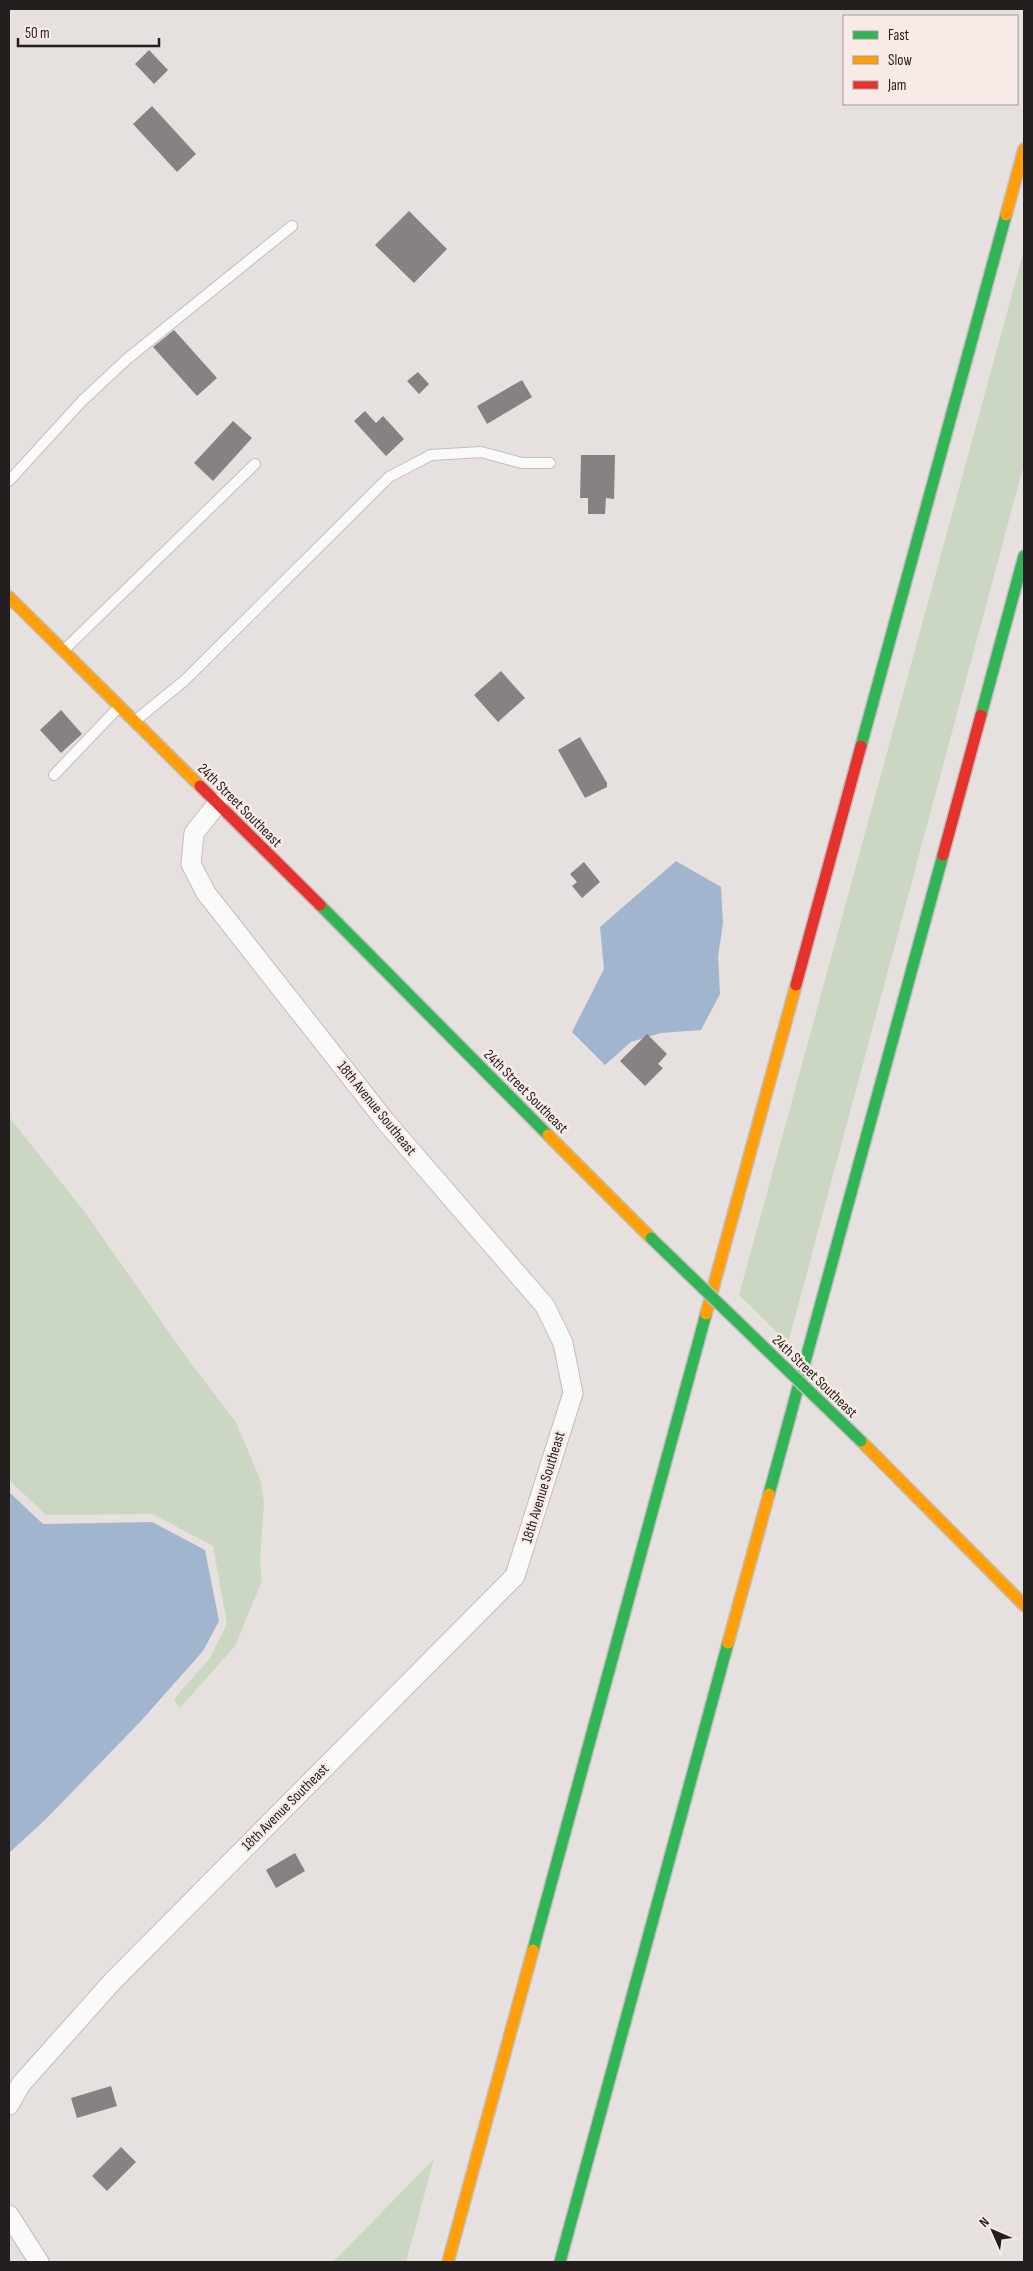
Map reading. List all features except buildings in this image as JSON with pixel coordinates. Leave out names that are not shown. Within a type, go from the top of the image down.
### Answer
[{"type":"main road","points":[[448,2262],[1024,149]]},
{"type":"main road","points":[[560,2262],[1024,556]]},
{"type":"main road","name":"24th Street Southeast","points":[[9,597],[218,803],[651,1238],[860,1441],[1024,1605]]},
{"type":"street","name":"18th Avenue Southeast","points":[[9,2105],[20,2084],[112,1982],[516,1576],[573,1393],[563,1343],[545,1306],[386,1122],[206,893],[191,864],[194,833],[218,803]]},
{"type":"street","points":[[9,2216],[39,2262]]},
{"type":"lane","points":[[9,481],[82,401],[127,359],[292,226]]},
{"type":"lane","points":[[135,721],[184,680],[389,477],[431,455],[481,452],[522,463],[550,463]]},
{"type":"lane","points":[[63,650],[255,464]]},
{"type":"lane","points":[[54,775],[120,707]]},
{"type":"green space","points":[[1024,250],[1024,464],[788,1343],[739,1295]]},
{"type":"green space","points":[[9,1117],[84,1211],[189,1361],[236,1422],[261,1482],[264,1504],[260,1560],[262,1581],[235,1646],[180,1708],[174,1699],[210,1658],[227,1624],[213,1546],[153,1514],[46,1515],[9,1480]]},
{"type":"green space","points":[[434,2159],[406,2262],[333,2262]]},
{"type":"water","points":[[676,861],[721,887],[723,923],[718,957],[720,994],[701,1030],[661,1033],[631,1042],[605,1065],[572,1032],[604,969],[600,927]]},
{"type":"water","points":[[9,1492],[43,1524],[152,1522],[205,1550],[219,1621],[203,1651],[140,1722],[46,1819],[9,1853]]},
{"type":"traffic: fast","points":[[861,746],[1006,215]]},
{"type":"traffic: fast","points":[[981,715],[1024,556]]},
{"type":"traffic: fast","points":[[769,1494],[943,855]]},
{"type":"traffic: fast","points":[[320,905],[548,1135]]},
{"type":"traffic: fast","points":[[651,1238],[861,1441]]},
{"type":"traffic: fast","points":[[533,1950],[706,1314]]},
{"type":"traffic: fast","points":[[560,2262],[728,1643]]},
{"type":"traffic: slow","points":[[1006,215],[1024,149]]},
{"type":"traffic: slow","points":[[9,597],[200,786]]},
{"type":"traffic: slow","points":[[706,1314],[796,985]]},
{"type":"traffic: slow","points":[[548,1135],[651,1238]]},
{"type":"traffic: slow","points":[[861,1441],[1024,1605]]},
{"type":"traffic: slow","points":[[728,1643],[769,1494]]},
{"type":"traffic: slow","points":[[448,2262],[533,1950]]},
{"type":"traffic: jam","points":[[943,855],[981,715]]},
{"type":"traffic: jam","points":[[796,985],[861,746]]},
{"type":"traffic: jam","points":[[200,786],[320,905]]}]
